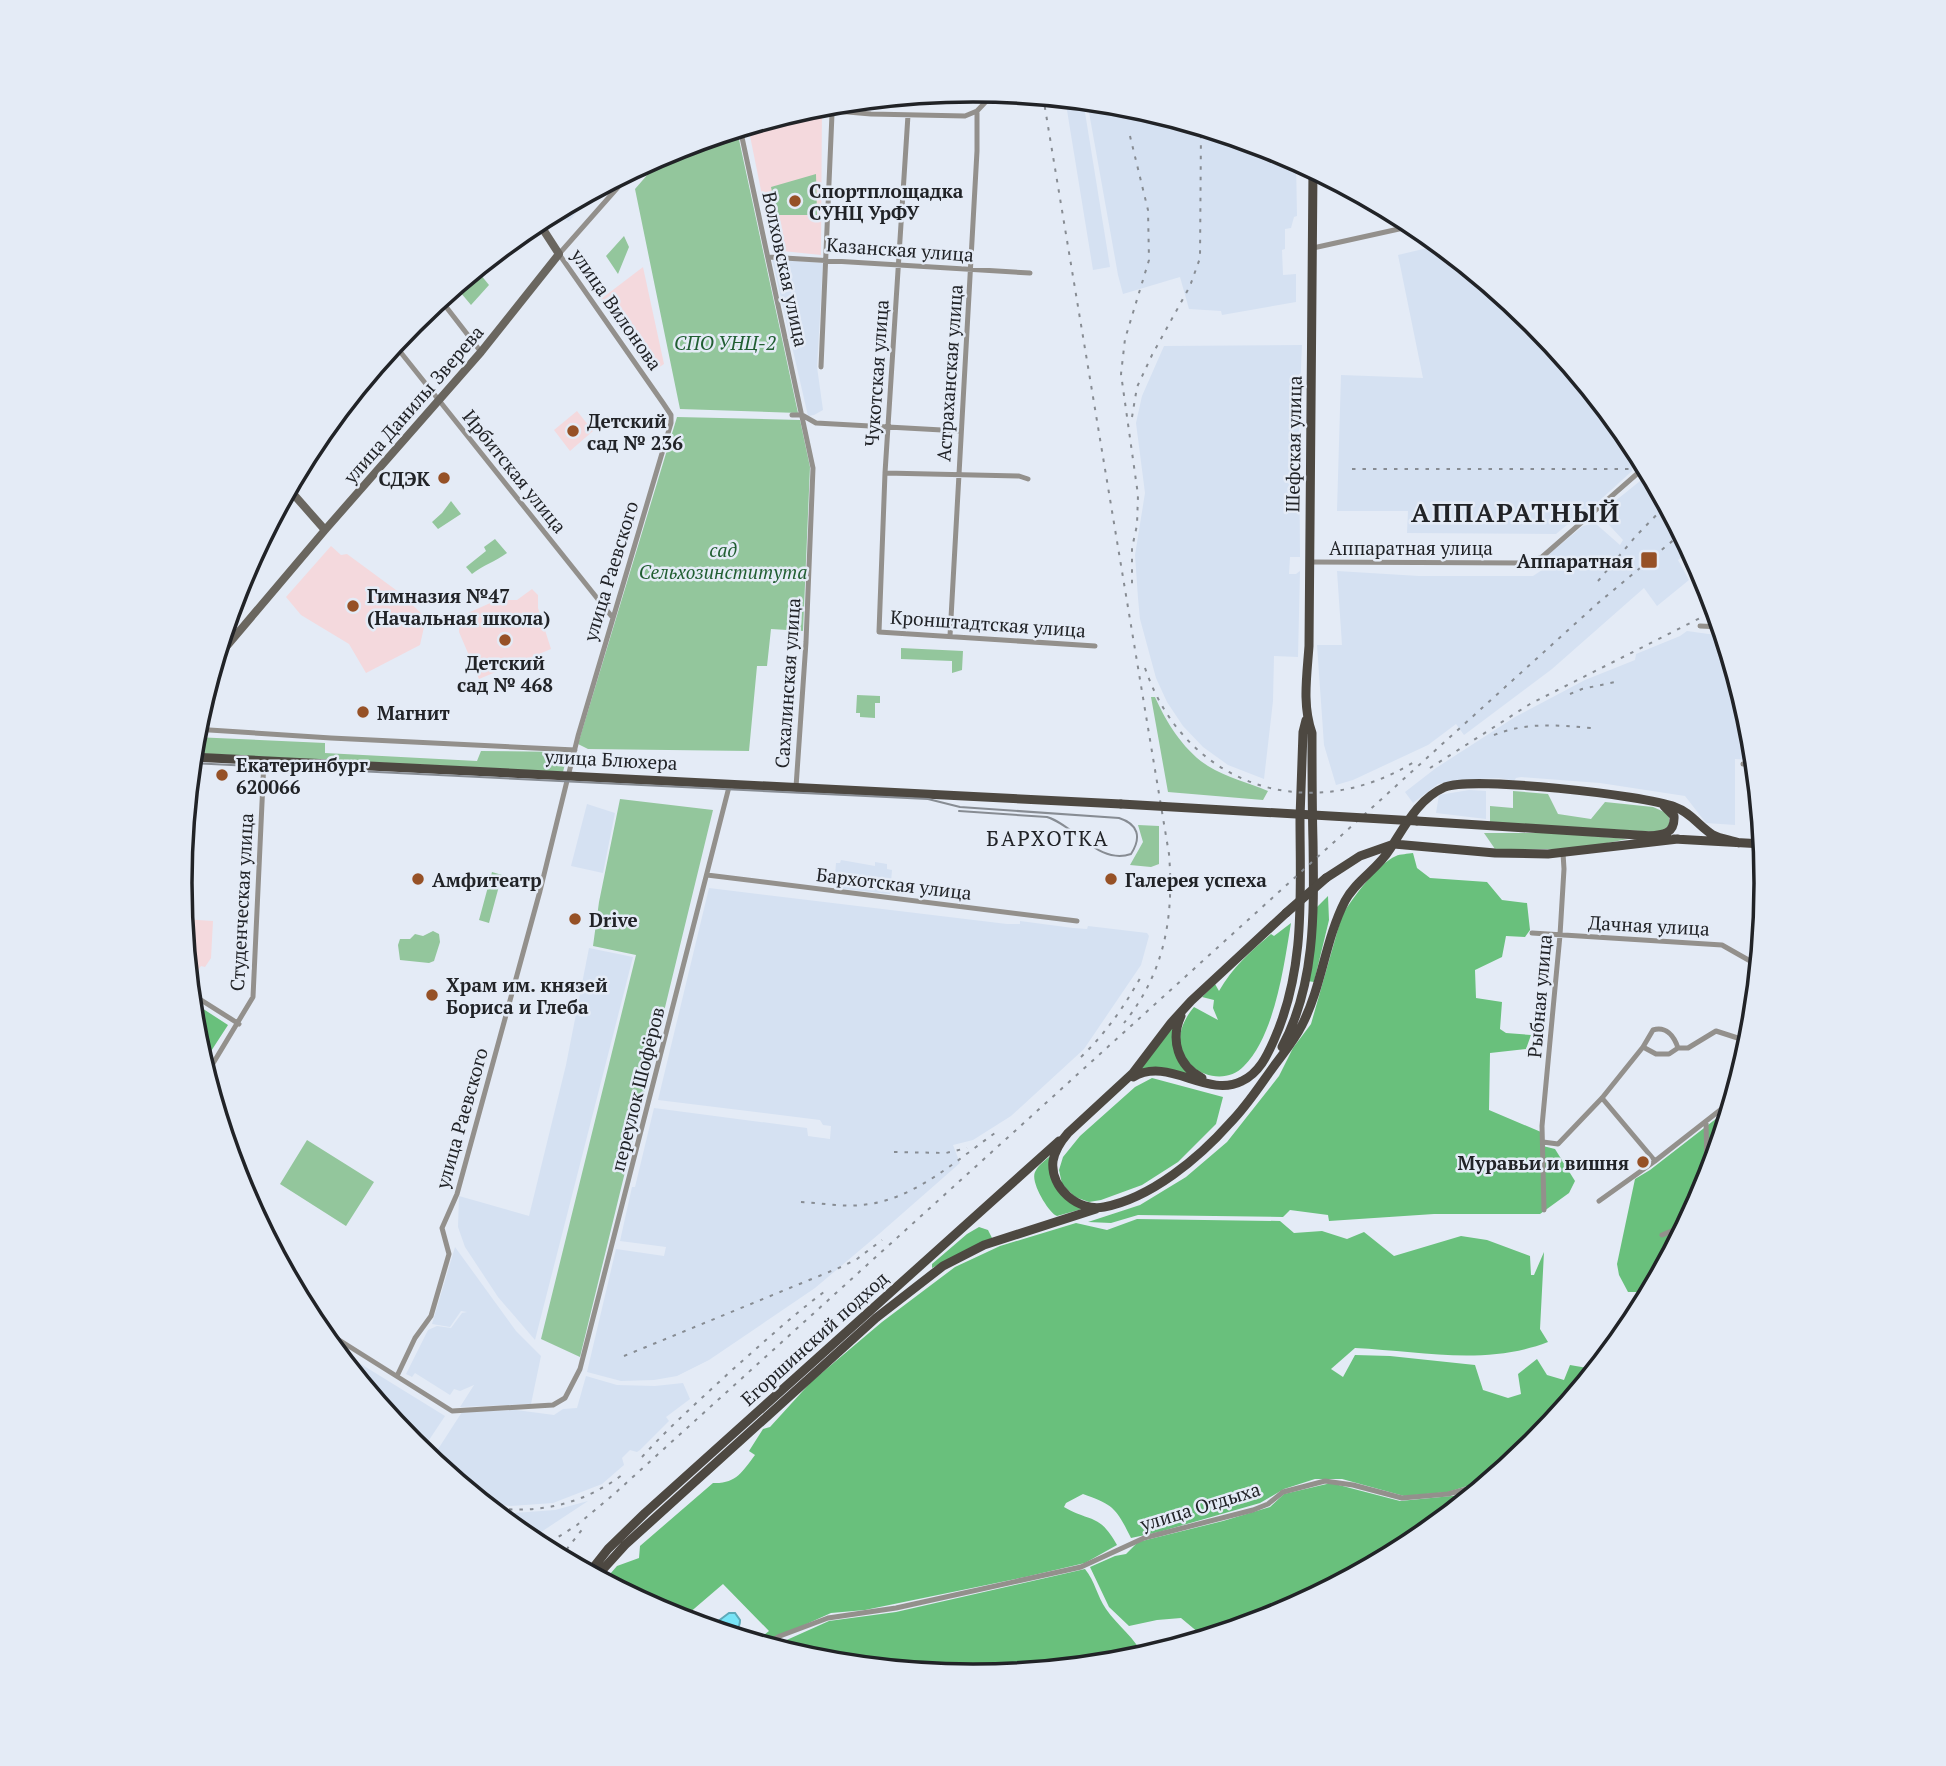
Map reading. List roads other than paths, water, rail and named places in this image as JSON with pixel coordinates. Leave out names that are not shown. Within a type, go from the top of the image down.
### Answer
[{"type":"main road","name":"Шефская улица","points":[[1307,718],[1313,179]]},
{"type":"main road","points":[[1268,1074],[1292,1029],[1304,989],[1311,951],[1314,898],[1312,733],[1307,718]]},
{"type":"main road","points":[[1125,1082],[1138,1074],[1153,1070],[1217,1084],[1239,1082],[1251,1075],[1261,1064],[1279,1029],[1292,989],[1301,927],[1300,817],[1303,732],[1307,718]]},
{"type":"main road","name":"улица Блюхера","points":[[202,757],[1029,799],[1682,839]]},
{"type":"main road","points":[[1268,1074],[1304,1020],[1346,900],[1389,852],[1418,807],[1438,791],[1456,784],[1549,788],[1653,801],[1678,808],[1714,836],[1739,842]]},
{"type":"main road","points":[[1647,836],[1668,833],[1675,821],[1671,812],[1653,801]]},
{"type":"main road","points":[[1125,1082],[1191,1001],[1326,878],[1360,856],[1394,844],[1495,853],[1563,853],[1643,841],[1664,842],[1691,837],[1695,829],[1690,816]]},
{"type":"main road","points":[[1682,839],[1753,843]]},
{"type":"main road","points":[[1191,1001],[1177,1027],[1177,1049],[1194,1074],[1217,1084]]},
{"type":"main road","name":"Егоршинский подход","points":[[602,1571],[625,1545],[876,1318],[943,1266],[984,1244],[1105,1207],[1150,1188],[1186,1165],[1232,1122],[1268,1074]]},
{"type":"main road","name":"Егоршинский подход","points":[[594,1567],[645,1513],[1125,1082]]},
{"type":"main road","points":[[1068,1133],[1054,1157],[1056,1180],[1064,1192],[1078,1203],[1088,1207],[1105,1207]]},
{"type":"street","points":[[845,113],[965,116],[977,111],[986,102]]},
{"type":"street","name":"Астраханская улица","points":[[950,636],[971,269],[977,111]]},
{"type":"street","points":[[821,367],[833,115]]},
{"type":"street","name":"Чукотская улица","points":[[879,632],[885,472],[908,116]]},
{"type":"street","name":"Волховская улица","points":[[742,137],[802,415]]},
{"type":"street","name":"улица Данилы Зверева","points":[[230,643],[481,352],[559,254],[619,187]]},
{"type":"street","points":[[1313,247],[1400,229]]},
{"type":"street","name":"улица Вилонова","points":[[544,230],[671,415]]},
{"type":"street","name":"Казанская улица","points":[[768,257],[1030,273]]},
{"type":"street","points":[[446,306],[481,352]]},
{"type":"street","name":"Ирбитская улица","points":[[400,352],[613,618]]},
{"type":"street","name":"улица Раевского","points":[[397,1377],[415,1338],[431,1316],[449,1254],[442,1228],[457,1194],[540,891],[578,736],[667,439],[671,415]]},
{"type":"street","points":[[792,415],[802,415],[816,424],[960,432]]},
{"type":"street","name":"Сахалинская улица","points":[[796,787],[814,483],[802,415]]},
{"type":"street","points":[[885,472],[1028,478]]},
{"type":"street","name":"Аппаратная улица","points":[[1309,562],[1526,563],[1542,557],[1638,473]]},
{"type":"street","points":[[294,495],[325,530]]},
{"type":"street","points":[[1700,626],[1711,627]]},
{"type":"street","name":"Кронштадтская улица","points":[[879,632],[1095,646]]},
{"type":"street","points":[[207,730],[575,750]]},
{"type":"street","name":"Студенческая улица","points":[[213,1064],[250,1005],[254,990],[264,760]]},
{"type":"street","name":"переулок Шофёров","points":[[397,1377],[452,1411],[553,1405],[565,1398],[573,1386],[581,1366],[730,783]]},
{"type":"street","name":"Рыбная улица","points":[[1544,1210],[1543,1142],[1560,935],[1563,853]]},
{"type":"street","name":"Бархотская улица","points":[[707,875],[1077,921]]},
{"type":"street","name":"Дачная улица","points":[[1532,933],[1722,945],[1750,962]]},
{"type":"street","points":[[201,1000],[239,1024]]},
{"type":"street","points":[[1543,1142],[1558,1144],[1602,1098],[1643,1047],[1650,1032],[1657,1028],[1667,1031],[1678,1048]]},
{"type":"street","points":[[1643,1047],[1663,1055],[1678,1048],[1689,1048],[1716,1031],[1738,1038]]},
{"type":"street","points":[[1602,1098],[1655,1161]]},
{"type":"street","points":[[1599,1202],[1721,1109]]},
{"type":"street","points":[[1706,1121],[1707,1151]]},
{"type":"street","points":[[1662,1235],[1673,1230]]},
{"type":"street","points":[[339,1340],[397,1377]]},
{"type":"street","name":"улица Отдыха","points":[[775,1639],[828,1618],[895,1608],[1081,1567],[1144,1538],[1253,1510],[1268,1504],[1283,1492],[1311,1484],[1336,1481],[1402,1498],[1448,1494],[1466,1489]]},
{"type":"water","points":[[729,1613],[735,1613],[740,1620],[737,1628],[718,1621]]},
{"type":"tram line","points":[[201,763],[928,799],[960,807],[1119,818],[1134,828],[1137,837],[1131,854],[1119,856],[1098,850],[1047,817],[959,811]]},
{"type":"railway","points":[[1044,105],[1169,854],[1170,900],[1164,943],[1149,984],[1124,1023]]},
{"type":"railway","points":[[1130,136],[1148,210],[1149,260],[1125,339],[1121,374],[1138,495],[1137,525],[1132,548],[1132,585]]},
{"type":"railway","points":[[1132,417],[1137,387],[1190,286],[1200,258],[1201,136]]},
{"type":"railway","points":[[1352,469],[1636,469]]},
{"type":"railway","points":[[1598,581],[1660,511]]},
{"type":"railway","points":[[552,1541],[577,1525],[613,1495],[1598,603],[1675,539]]},
{"type":"railway","points":[[1430,768],[1530,704],[1707,615]]},
{"type":"railway","points":[[1145,668],[1164,709],[1189,742],[1220,767],[1255,784],[1293,792],[1333,791],[1374,781],[1414,762]]},
{"type":"railway","points":[[1570,694],[1615,682]]},
{"type":"railway","points":[[1494,735],[1530,726],[1591,728]]},
{"type":"railway","points":[[1081,1057],[1115,1017],[1143,973]]},
{"type":"railway","points":[[801,1202],[862,1205],[899,1196],[933,1178],[995,1133]]},
{"type":"railway","points":[[894,1152],[946,1153],[967,1148]]},
{"type":"railway","points":[[624,1356],[841,1267],[857,1259],[882,1240]]},
{"type":"railway","points":[[642,1457],[732,1370],[828,1289]]},
{"type":"railway","points":[[505,1509],[543,1508],[578,1499],[626,1472]]},
{"type":"railway","points":[[566,1550],[584,1527]]},
{"type":"place","name":"Спортплощадка СУНЦ УрФУ","points":[[795,201]]},
{"type":"place","name":"Детский сад № 236","points":[[573,431]]},
{"type":"place","name":"СДЭК","points":[[444,478]]},
{"type":"place","name":"Аппаратная","points":[[1649,560]]},
{"type":"place","name":"Гимназия №47 (Начальная школа)","points":[[353,606]]},
{"type":"place","name":"Детский сад № 468","points":[[505,640]]},
{"type":"place","name":"Магнит","points":[[363,712]]},
{"type":"place","name":"Екатеринбург 620066","points":[[222,775]]},
{"type":"place","name":"Амфитеатр","points":[[418,879]]},
{"type":"place","name":"Галерея успеха","points":[[1111,879]]},
{"type":"place","name":"Drive","points":[[575,919]]},
{"type":"place","name":"Храм им. князей Бориса и Глеба","points":[[432,995]]},
{"type":"place","name":"Муравьи и вишня","points":[[1643,1162]]},
{"type":"district","name":"АППАРАТНЫЙ","points":[[1516,512]]},
{"type":"district","name":"БАРХОТКА","points":[[1048,838]]},
{"type":"park label","name":"СПО УНЦ-2","points":[[725,342]]},
{"type":"park label","name":"сад Сельхозинститута","points":[[723,560]]}]
